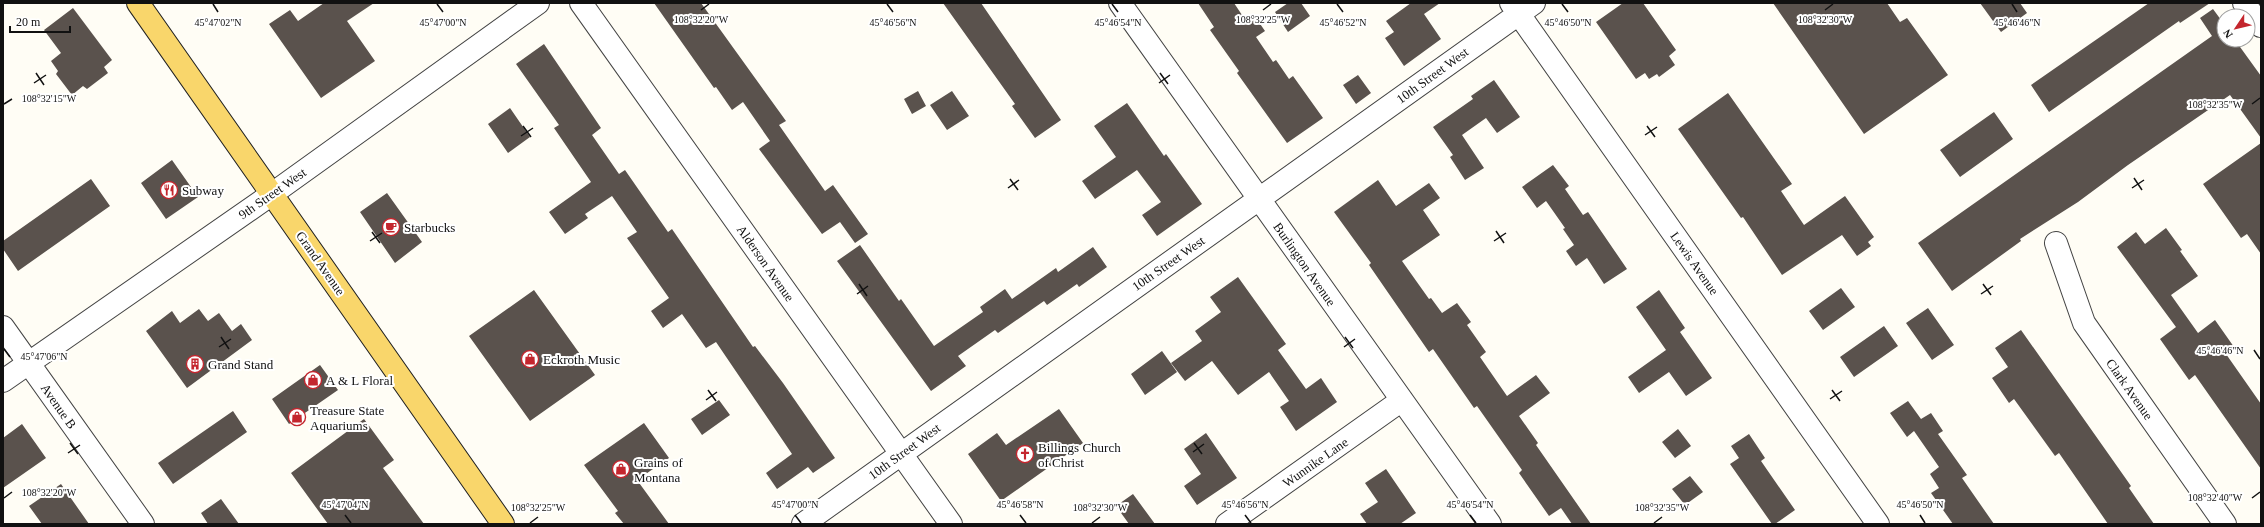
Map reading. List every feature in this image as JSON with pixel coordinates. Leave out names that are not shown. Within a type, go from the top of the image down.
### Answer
[{"type":"main road","name":"Grand Avenue","points":[[138,3],[503,524]]},
{"type":"street","name":"9th Street West","points":[[3,380],[272,194],[538,3]]},
{"type":"street","name":"Alderson Avenue","points":[[581,3],[951,524]]},
{"type":"street","name":"Burlington Avenue","points":[[1120,3],[1490,524]]},
{"type":"street","points":[[2244,3],[2261,26]]},
{"type":"street","name":"10th Street West","points":[[803,524],[1259,199],[1521,7]]},
{"type":"street","name":"Lewis Avenue","points":[[1521,7],[1878,524]]},
{"type":"street","name":"Clark Avenue","points":[[2056,243],[2084,323],[2225,524]]},
{"type":"street","name":"Avenue B","points":[[3,326],[143,524]]},
{"type":"street","name":"Wunnike Lane","points":[[1227,524],[1402,400]]},
{"type":"building","points":[[324,3],[374,3],[347,21],[375,61],[321,98],[269,24],[290,10],[298,21]]},
{"type":"building","points":[[654,3],[701,3],[786,121],[779,125],[825,191],[833,185],[868,234],[855,243],[840,222],[822,234],[759,149],[770,141],[743,102],[732,110],[716,87],[714,88]]},
{"type":"building","points":[[943,3],[981,3],[1061,120],[1035,138],[1012,106],[1015,104]]},
{"type":"building","points":[[1198,3],[1234,3],[1248,24],[1256,18],[1265,31],[1256,37],[1273,62],[1276,60],[1289,79],[1293,76],[1323,118],[1287,143],[1237,73],[1239,71],[1210,30],[1214,27]]},
{"type":"building","points":[[1288,3],[1301,3],[1310,16],[1288,32],[1275,12]]},
{"type":"building","points":[[1411,3],[1440,3],[1424,14],[1441,39],[1404,66],[1385,38],[1394,32],[1386,21]]},
{"type":"building","points":[[1623,3],[1643,3],[1676,50],[1669,56],[1675,65],[1659,77],[1657,74],[1649,79],[1645,73],[1636,79],[1596,22]]},
{"type":"building","points":[[1773,3],[1887,3],[1900,22],[1907,18],[1948,75],[1864,134]]},
{"type":"building","points":[[1980,3],[2020,3],[2027,13],[2001,32]]},
{"type":"building","points":[[2149,3],[2210,3],[2180,23],[2179,21],[2049,112],[2031,85]]},
{"type":"building","points":[[73,8],[112,60],[104,67],[108,73],[87,89],[83,86],[72,95],[56,74],[58,71],[51,61],[61,53],[44,30]]},
{"type":"building","points":[[2213,9],[2216,13],[2216,48],[2241,48],[2261,76],[2261,138],[2230,95],[2128,165],[2078,202],[2020,239],[2021,241],[1952,291],[1918,243],[2212,36],[2200,18]]},
{"type":"building","points":[[544,44],[601,128],[592,135],[619,174],[625,170],[668,232],[672,229],[753,347],[755,346],[783,383],[835,458],[813,473],[808,467],[777,489],[766,473],[792,454],[716,342],[706,348],[682,314],[663,328],[651,311],[669,298],[627,238],[637,232],[612,196],[585,214],[588,218],[565,234],[549,212],[591,182],[554,128],[559,125],[516,64]]},
{"type":"building","points":[[1358,75],[1371,93],[1356,104],[1343,85]]},
{"type":"building","points":[[1494,80],[1520,117],[1497,133],[1486,118],[1462,135],[1484,168],[1465,180],[1450,157],[1453,155],[1433,127],[1473,99],[1471,96]]},
{"type":"building","points":[[918,91],[926,106],[912,114],[904,99]]},
{"type":"building","points":[[952,91],[969,116],[947,130],[930,105]]},
{"type":"building","points":[[1728,93],[1792,184],[1781,191],[1804,225],[1845,196],[1874,237],[1868,242],[1871,246],[1857,256],[1842,235],[1782,275],[1743,217],[1741,218],[1678,129]]},
{"type":"building","points":[[1127,103],[1164,156],[1166,154],[1202,204],[1157,236],[1142,215],[1161,202],[1137,170],[1095,199],[1082,181],[1116,157],[1094,126]]},
{"type":"building","points":[[510,108],[530,137],[508,153],[488,124]]},
{"type":"building","points":[[1994,112],[2013,139],[1960,177],[1940,150]]},
{"type":"building","points":[[2261,143],[2261,254],[2247,234],[2241,238],[2203,184]]},
{"type":"building","name":"Subway","points":[[172,160],[198,197],[166,219],[141,183]]},
{"type":"building","points":[[1553,165],[1569,186],[1565,189],[1583,215],[1588,212],[1627,269],[1604,284],[1587,258],[1576,266],[1566,251],[1574,245],[1563,229],[1565,228],[1546,201],[1537,208],[1522,187]]},
{"type":"building","points":[[91,179],[110,206],[18,271],[3,249],[3,241]]},
{"type":"building","points":[[1378,180],[1396,206],[1429,183],[1440,198],[1423,210],[1440,235],[1402,261],[1429,299],[1431,298],[1442,313],[1457,303],[1471,322],[1467,325],[1486,352],[1480,357],[1507,396],[1536,375],[1550,393],[1519,416],[1538,443],[1536,445],[1591,524],[1572,524],[1561,508],[1549,516],[1519,473],[1522,470],[1477,406],[1474,408],[1433,349],[1429,352],[1369,265],[1371,263],[1334,212]]},
{"type":"building","name":"Starbucks","points":[[387,193],[422,242],[395,263],[360,212]]},
{"type":"building","points":[[2166,228],[2198,276],[2171,295],[2198,333],[2215,320],[2234,347],[2226,354],[2261,404],[2261,469],[2195,375],[2189,380],[2160,339],[2176,327],[2117,247],[2136,232],[2145,244]]},
{"type":"building","points":[[860,245],[899,301],[901,299],[934,346],[983,312],[980,307],[1005,289],[1012,299],[1056,268],[1058,272],[1093,247],[1107,267],[1079,287],[1077,284],[1047,305],[1044,301],[998,333],[995,330],[958,356],[966,366],[931,391],[837,261]]},
{"type":"building","points":[[1238,277],[1286,344],[1278,350],[1306,389],[1321,378],[1337,402],[1296,431],[1280,407],[1289,401],[1269,372],[1238,395],[1212,361],[1185,381],[1171,363],[1202,341],[1195,331],[1221,312],[1210,297]]},
{"type":"building","points":[[1841,288],[1855,307],[1823,330],[1809,311]]},
{"type":"building","points":[[534,290],[595,375],[530,421],[469,336]]},
{"type":"building","points":[[1659,290],[1685,328],[1680,332],[1712,378],[1686,396],[1669,372],[1639,393],[1628,377],[1666,350],[1636,307]]},
{"type":"building","points":[[1928,308],[1954,345],[1932,360],[1906,323]]},
{"type":"building","name":"Grand Stand","points":[[199,309],[208,321],[219,313],[232,331],[241,324],[252,340],[187,388],[146,331],[172,311],[180,323]]},
{"type":"building","points":[[1884,326],[1898,346],[1854,377],[1840,357]]},
{"type":"building","points":[[2021,330],[2131,486],[2129,488],[2154,524],[2108,524],[2059,453],[2055,456],[2014,399],[2009,403],[1992,378],[2008,367],[1995,348]]},
{"type":"building","points":[[1162,351],[1177,372],[1145,395],[1131,374]]},
{"type":"building","points":[[320,365],[338,390],[289,424],[272,399]]},
{"type":"building","points":[[719,400],[730,415],[702,435],[691,419]]},
{"type":"building","points":[[1908,401],[1921,419],[1931,413],[1943,431],[1938,434],[1967,475],[1962,478],[1994,524],[1953,524],[1931,493],[1939,488],[1930,474],[1939,467],[1914,431],[1907,437],[1890,413]]},
{"type":"building","points":[[1059,409],[1083,443],[1001,501],[968,454],[997,433],[1006,445]]},
{"type":"building","points":[[233,411],[247,432],[173,484],[158,463]]},
{"type":"building","points":[[364,419],[394,460],[383,468],[424,524],[328,524],[291,473]]},
{"type":"building","points":[[644,423],[669,458],[637,480],[669,524],[624,524],[615,513],[618,511],[584,465]]},
{"type":"building","points":[[22,424],[46,458],[3,488],[3,438]]},
{"type":"building","points":[[1678,429],[1691,446],[1675,458],[1662,442]]},
{"type":"building","points":[[1206,433],[1237,478],[1197,505],[1184,486],[1201,474],[1184,449]]},
{"type":"building","points":[[1749,434],[1765,458],[1761,461],[1795,510],[1775,524],[1772,524],[1730,464],[1739,458],[1731,446]]},
{"type":"building","points":[[1386,469],[1416,513],[1400,524],[1367,524],[1360,514],[1378,502],[1365,483]]},
{"type":"building","points":[[1690,476],[1703,492],[1685,505],[1672,489]]},
{"type":"building","points":[[61,484],[89,524],[42,524],[29,506]]},
{"type":"building","points":[[1133,494],[1155,524],[1129,524],[1116,506]]},
{"type":"building","points":[[221,499],[239,524],[208,524],[201,513]]},
{"type":"place","name":"Subway","points":[[169,190]]},
{"type":"place","name":"Starbucks","points":[[391,227]]},
{"type":"place","name":"Eckroth Music","points":[[530,359]]},
{"type":"place","name":"Grand Stand","points":[[195,364]]},
{"type":"place","name":"A & L Floral","points":[[313,380]]},
{"type":"place","name":"Treasure State Aquariums","points":[[297,417]]},
{"type":"place","name":"Billings Church of Christ","points":[[1025,454]]},
{"type":"place","name":"Grains of Montana","points":[[621,469]]}]
